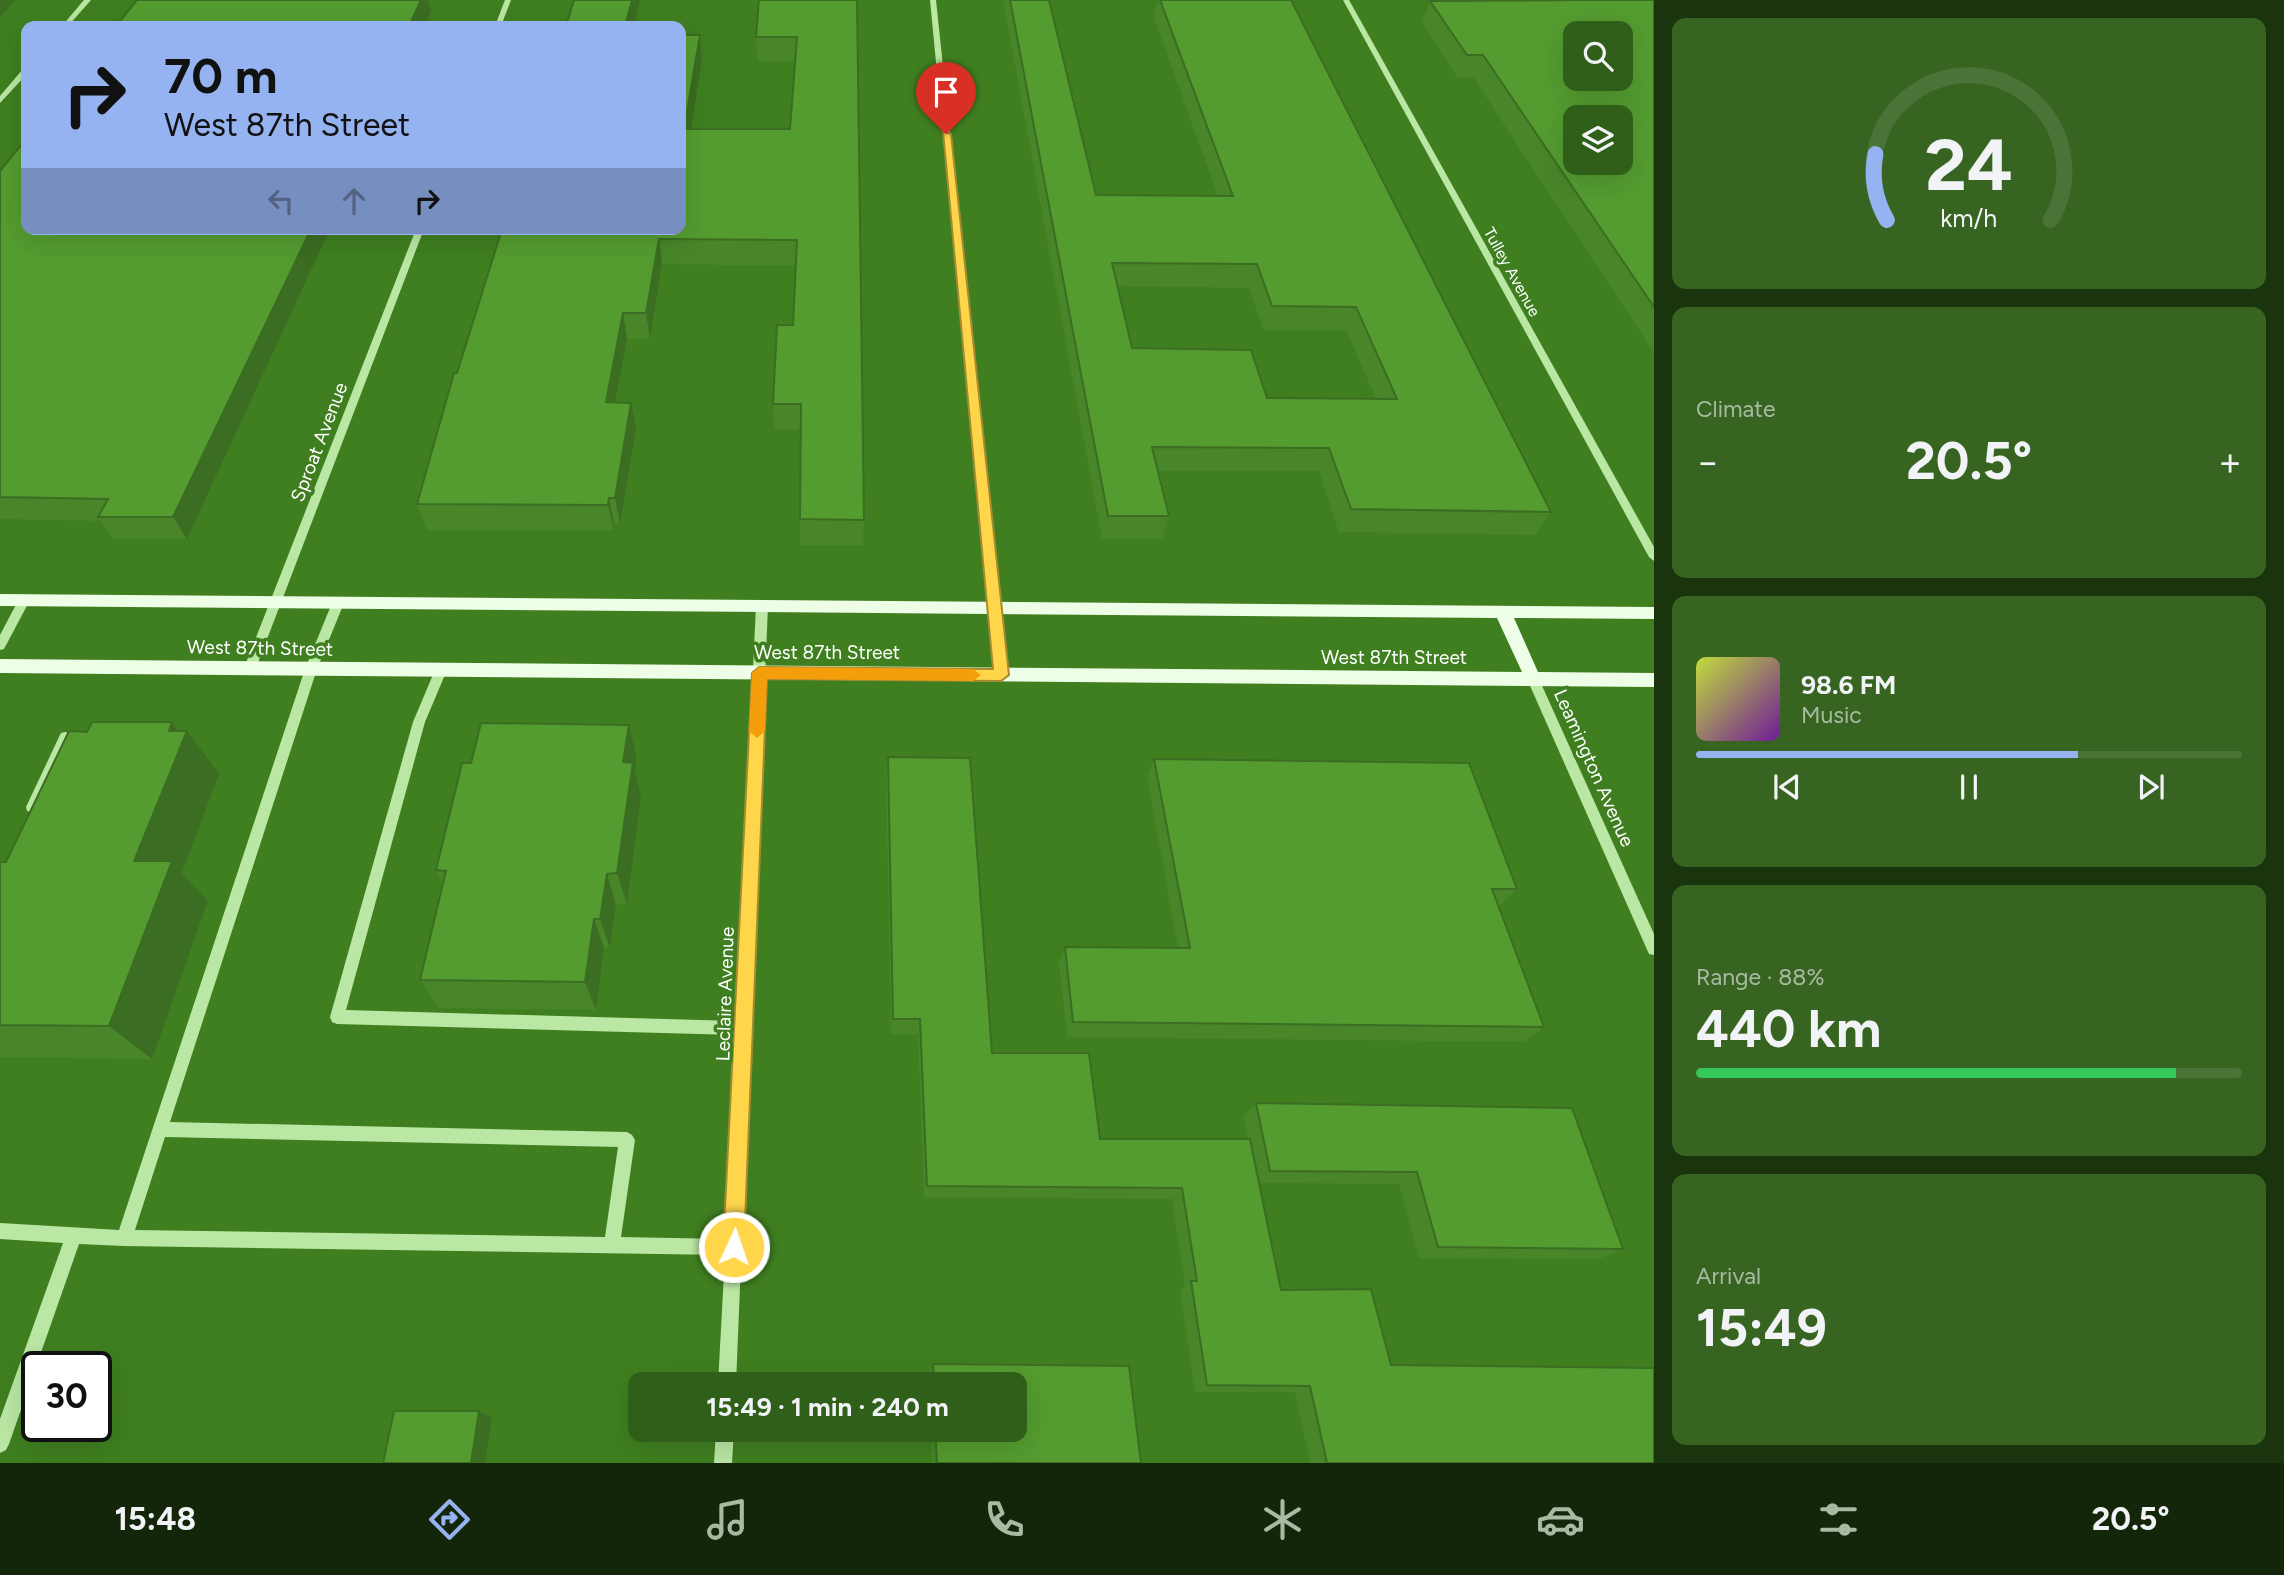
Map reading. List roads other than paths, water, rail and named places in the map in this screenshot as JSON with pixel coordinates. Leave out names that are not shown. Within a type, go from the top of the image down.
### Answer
[{"type":"main road","points":[[0,600],[1654,613]]},
{"type":"main road","points":[[1503,612],[1534,679]]},
{"type":"main road","name":"West 87th Street","points":[[0,666],[1654,680]]},
{"type":"street","points":[[69,21],[88,0]]},
{"type":"street","points":[[500,21],[508,0]]},
{"type":"street","points":[[933,0],[1001,675]]},
{"type":"street","name":"Tulley Avenue","points":[[1346,0],[1654,557]]},
{"type":"street","points":[[0,101],[21,77]]},
{"type":"street","name":"Sproat Avenue","points":[[250,668],[418,235]]},
{"type":"street","points":[[0,646],[24,600]]},
{"type":"street","points":[[124,1238],[311,669],[338,603]]},
{"type":"street","name":"Leclaire Avenue","points":[[728,1372],[762,606]]},
{"type":"street","points":[[441,670],[419,722],[337,1017],[744,1028]]},
{"type":"street","name":"Leamington Avenue","points":[[1534,679],[1654,949]]},
{"type":"street","points":[[27,819],[65,737]]},
{"type":"street","points":[[159,1129],[627,1140],[612,1245]]},
{"type":"street","points":[[0,1231],[124,1238],[734,1247]]},
{"type":"street","points":[[0,1444],[74,1235]]},
{"type":"street","points":[[723,1463],[724,1442]]}]
